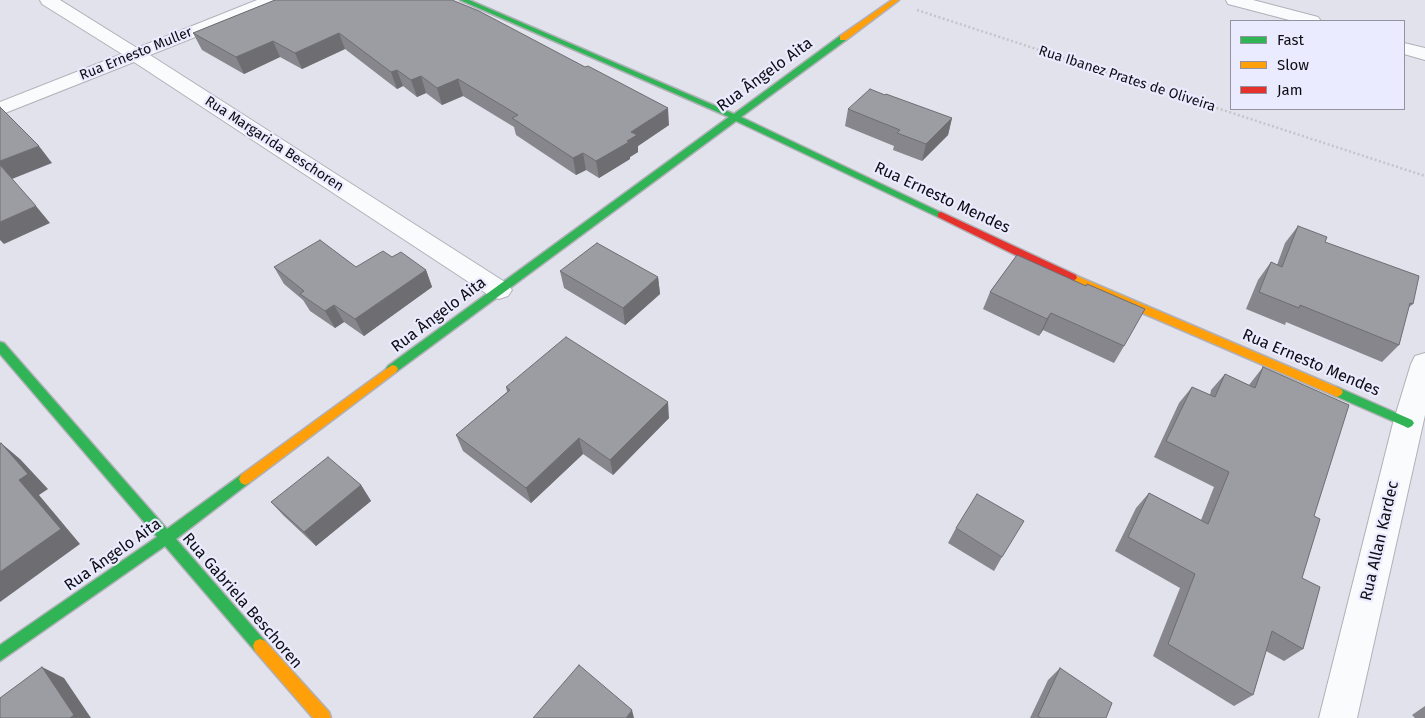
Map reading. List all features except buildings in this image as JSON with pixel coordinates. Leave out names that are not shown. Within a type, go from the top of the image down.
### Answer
[{"type":"street","name":"Rua Margarida Beschoren","points":[[48,0],[135,54],[499,290]]},
{"type":"street","name":"Rua Ernesto Muller","points":[[0,109],[272,0]]},
{"type":"street","name":"Rua Ernesto Mendes","points":[[463,0],[735,117],[1074,278],[1408,423]]},
{"type":"street","points":[[1234,0],[1308,20]]},
{"type":"street","name":"Rua Ângelo Aita","points":[[0,654],[166,538],[499,290],[894,1]]},
{"type":"street","points":[[1405,48],[1425,54]]},
{"type":"street","name":"Rua Gabriela Beschoren","points":[[0,346],[323,718]]},
{"type":"street","name":"Rua Allan Kardec","points":[[1338,718],[1408,423],[1424,373]]},
{"type":"path","name":"Rua Ibanez Prates de Oliveira","points":[[894,1],[1425,176]]},
{"type":"traffic: fast","points":[[463,0],[735,117],[941,215]]},
{"type":"traffic: fast","points":[[392,369],[843,38]]},
{"type":"traffic: fast","points":[[0,346],[260,646]]},
{"type":"traffic: fast","points":[[1337,392],[1408,423]]},
{"type":"traffic: fast","points":[[0,654],[166,538],[245,479]]},
{"type":"traffic: slow","points":[[843,38],[896,0]]},
{"type":"traffic: slow","points":[[1072,278],[1337,392]]},
{"type":"traffic: slow","points":[[245,479],[392,369]]},
{"type":"traffic: slow","points":[[260,646],[323,718]]},
{"type":"traffic: jam","points":[[941,215],[1072,278]]}]
